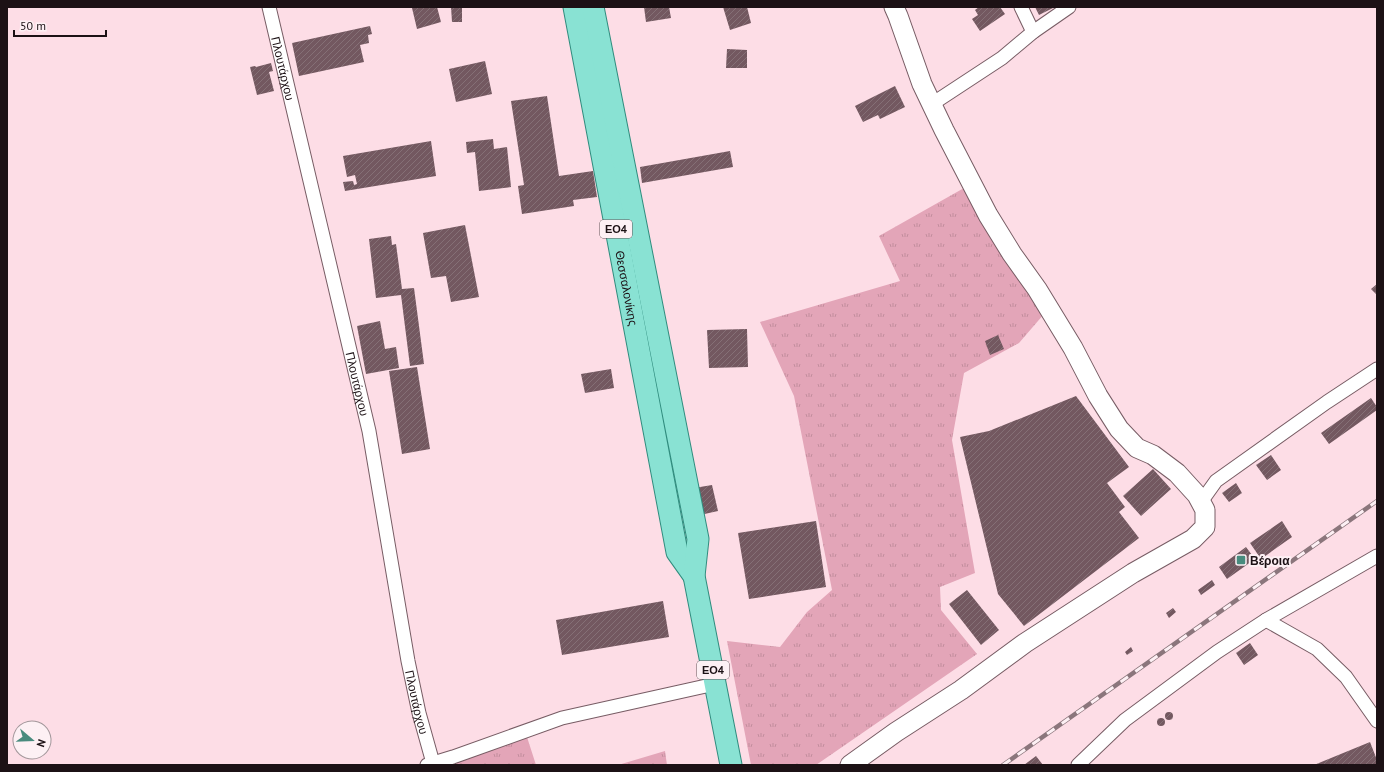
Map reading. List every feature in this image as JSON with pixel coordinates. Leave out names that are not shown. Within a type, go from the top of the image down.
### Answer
[{"type":"main road","name":"Θεσσαλονίκης","points":[[574,7],[677,552],[694,576]]},
{"type":"main road","name":"Θεσσαλονίκης","points":[[593,7],[698,539],[694,576]]},
{"type":"main road","name":"ΕΟ4","points":[[694,576],[731,765]]},
{"type":"street","name":"Πλουτάρχου","points":[[269,7],[369,431],[408,661],[430,764]]},
{"type":"street","points":[[850,765],[896,732],[961,690],[1025,643],[1133,573],[1193,539],[1205,527],[1205,510],[1201,502],[1197,495],[1178,473],[1153,455],[1137,448],[1119,429],[1098,396],[1073,348],[1037,289],[1012,254],[988,215],[922,84],[894,7]]},
{"type":"street","points":[[1021,7],[1033,32]]},
{"type":"street","points":[[932,104],[1002,58],[1033,32],[1069,7]]},
{"type":"street","points":[[1201,502],[1216,481],[1377,368]]},
{"type":"street","points":[[1078,765],[1125,720],[1217,652],[1266,620],[1377,556]]},
{"type":"street","points":[[1266,620],[1317,649],[1346,677],[1377,721]]},
{"type":"street","points":[[430,764],[562,718],[716,684]]},
{"type":"green space","points":[[964,188],[1044,314],[1019,343],[964,373],[952,440],[975,573],[940,587],[941,610],[977,654],[816,765],[751,765],[727,641],[780,647],[807,612],[832,590],[794,396],[760,322],[900,281],[879,236]]},
{"type":"green space","points":[[527,737],[536,765],[452,765]]},
{"type":"green space","points":[[665,751],[667,765],[618,765]]},
{"type":"building","points":[[437,7],[441,22],[417,29],[412,8]]},
{"type":"building","points":[[451,7],[462,7],[462,22],[452,22]]},
{"type":"building","points":[[644,7],[669,7],[671,18],[646,22]]},
{"type":"building","points":[[723,7],[747,7],[751,23],[730,30]]},
{"type":"building","points":[[979,7],[1000,7],[1005,14],[980,31],[972,19],[978,15],[975,10]]},
{"type":"building","points":[[1035,7],[1055,7],[1039,15]]},
{"type":"building","points":[[370,26],[372,34],[368,35],[369,43],[360,45],[364,62],[299,76],[292,43]]},
{"type":"building","points":[[727,49],[747,50],[747,68],[726,68]]},
{"type":"building","points":[[485,61],[492,94],[456,102],[449,69]]},
{"type":"building","points":[[271,63],[273,71],[269,72],[274,91],[257,95],[250,67]]},
{"type":"building","points":[[895,86],[905,107],[880,119],[878,115],[863,122],[855,106]]},
{"type":"building","points":[[547,96],[559,176],[593,171],[597,197],[573,200],[574,206],[522,214],[518,186],[524,185],[511,101]]},
{"type":"building","points":[[493,139],[494,149],[507,147],[511,187],[479,191],[475,152],[467,153],[466,142]]},
{"type":"building","points":[[431,141],[436,176],[345,191],[343,182],[353,181],[354,185],[357,184],[355,175],[347,177],[343,156]]},
{"type":"building","points":[[730,151],[733,167],[642,183],[640,167]]},
{"type":"building","points":[[465,225],[479,297],[451,302],[446,276],[431,278],[423,233]]},
{"type":"building","points":[[391,236],[392,245],[396,244],[402,289],[414,288],[424,364],[410,366],[401,295],[376,298],[369,239]]},
{"type":"building","points":[[1377,284],[1377,295],[1371,289]]},
{"type":"building","points":[[380,321],[385,349],[396,347],[399,368],[366,374],[357,326]]},
{"type":"building","points":[[747,329],[748,367],[709,368],[707,330]]},
{"type":"building","points":[[998,335],[1004,349],[990,355],[985,341]]},
{"type":"building","points":[[417,367],[430,449],[402,454],[389,371]]},
{"type":"building","points":[[611,369],[614,388],[585,393],[581,374]]},
{"type":"building","points":[[1076,396],[1129,467],[1107,483],[1125,507],[1119,512],[1139,538],[1024,626],[998,594],[960,437],[989,431]]},
{"type":"building","points":[[1371,398],[1377,407],[1377,410],[1329,444],[1321,433]]},
{"type":"building","points":[[1271,455],[1281,470],[1267,480],[1256,465]]},
{"type":"building","points":[[1153,469],[1171,489],[1141,516],[1123,496]]},
{"type":"building","points":[[1236,483],[1242,493],[1229,502],[1222,493]]},
{"type":"building","points":[[712,485],[718,511],[700,515],[694,488]]},
{"type":"building","points":[[816,521],[826,587],[749,599],[738,533]]},
{"type":"building","points":[[1282,521],[1292,537],[1261,559],[1250,543]]},
{"type":"building","points":[[1246,547],[1255,559],[1227,579],[1219,567]]},
{"type":"building","points":[[1212,580],[1215,585],[1201,595],[1198,590]]},
{"type":"building","points":[[967,590],[999,630],[981,645],[949,604]]},
{"type":"building","points":[[663,601],[669,637],[562,655],[556,620]]},
{"type":"building","points":[[1173,608],[1176,612],[1169,618],[1166,613]]},
{"type":"building","points":[[1250,643],[1258,655],[1244,665],[1236,653]]},
{"type":"building","points":[[1131,647],[1133,651],[1127,655],[1125,652]]},
{"type":"building","points":[[1169,712],[1172,713],[1172,719],[1169,720],[1166,719],[1165,716],[1166,713]]},
{"type":"building","points":[[1161,718],[1164,719],[1164,725],[1161,726],[1158,725],[1157,722],[1158,719]]},
{"type":"building","points":[[1370,742],[1377,760],[1377,765],[1314,765]]},
{"type":"building","points":[[1036,756],[1043,765],[1024,765]]},
{"type":"railway","points":[[1003,765],[1377,501]]},
{"type":"place","name":"Βέροια","points":[[1241,560]]}]
